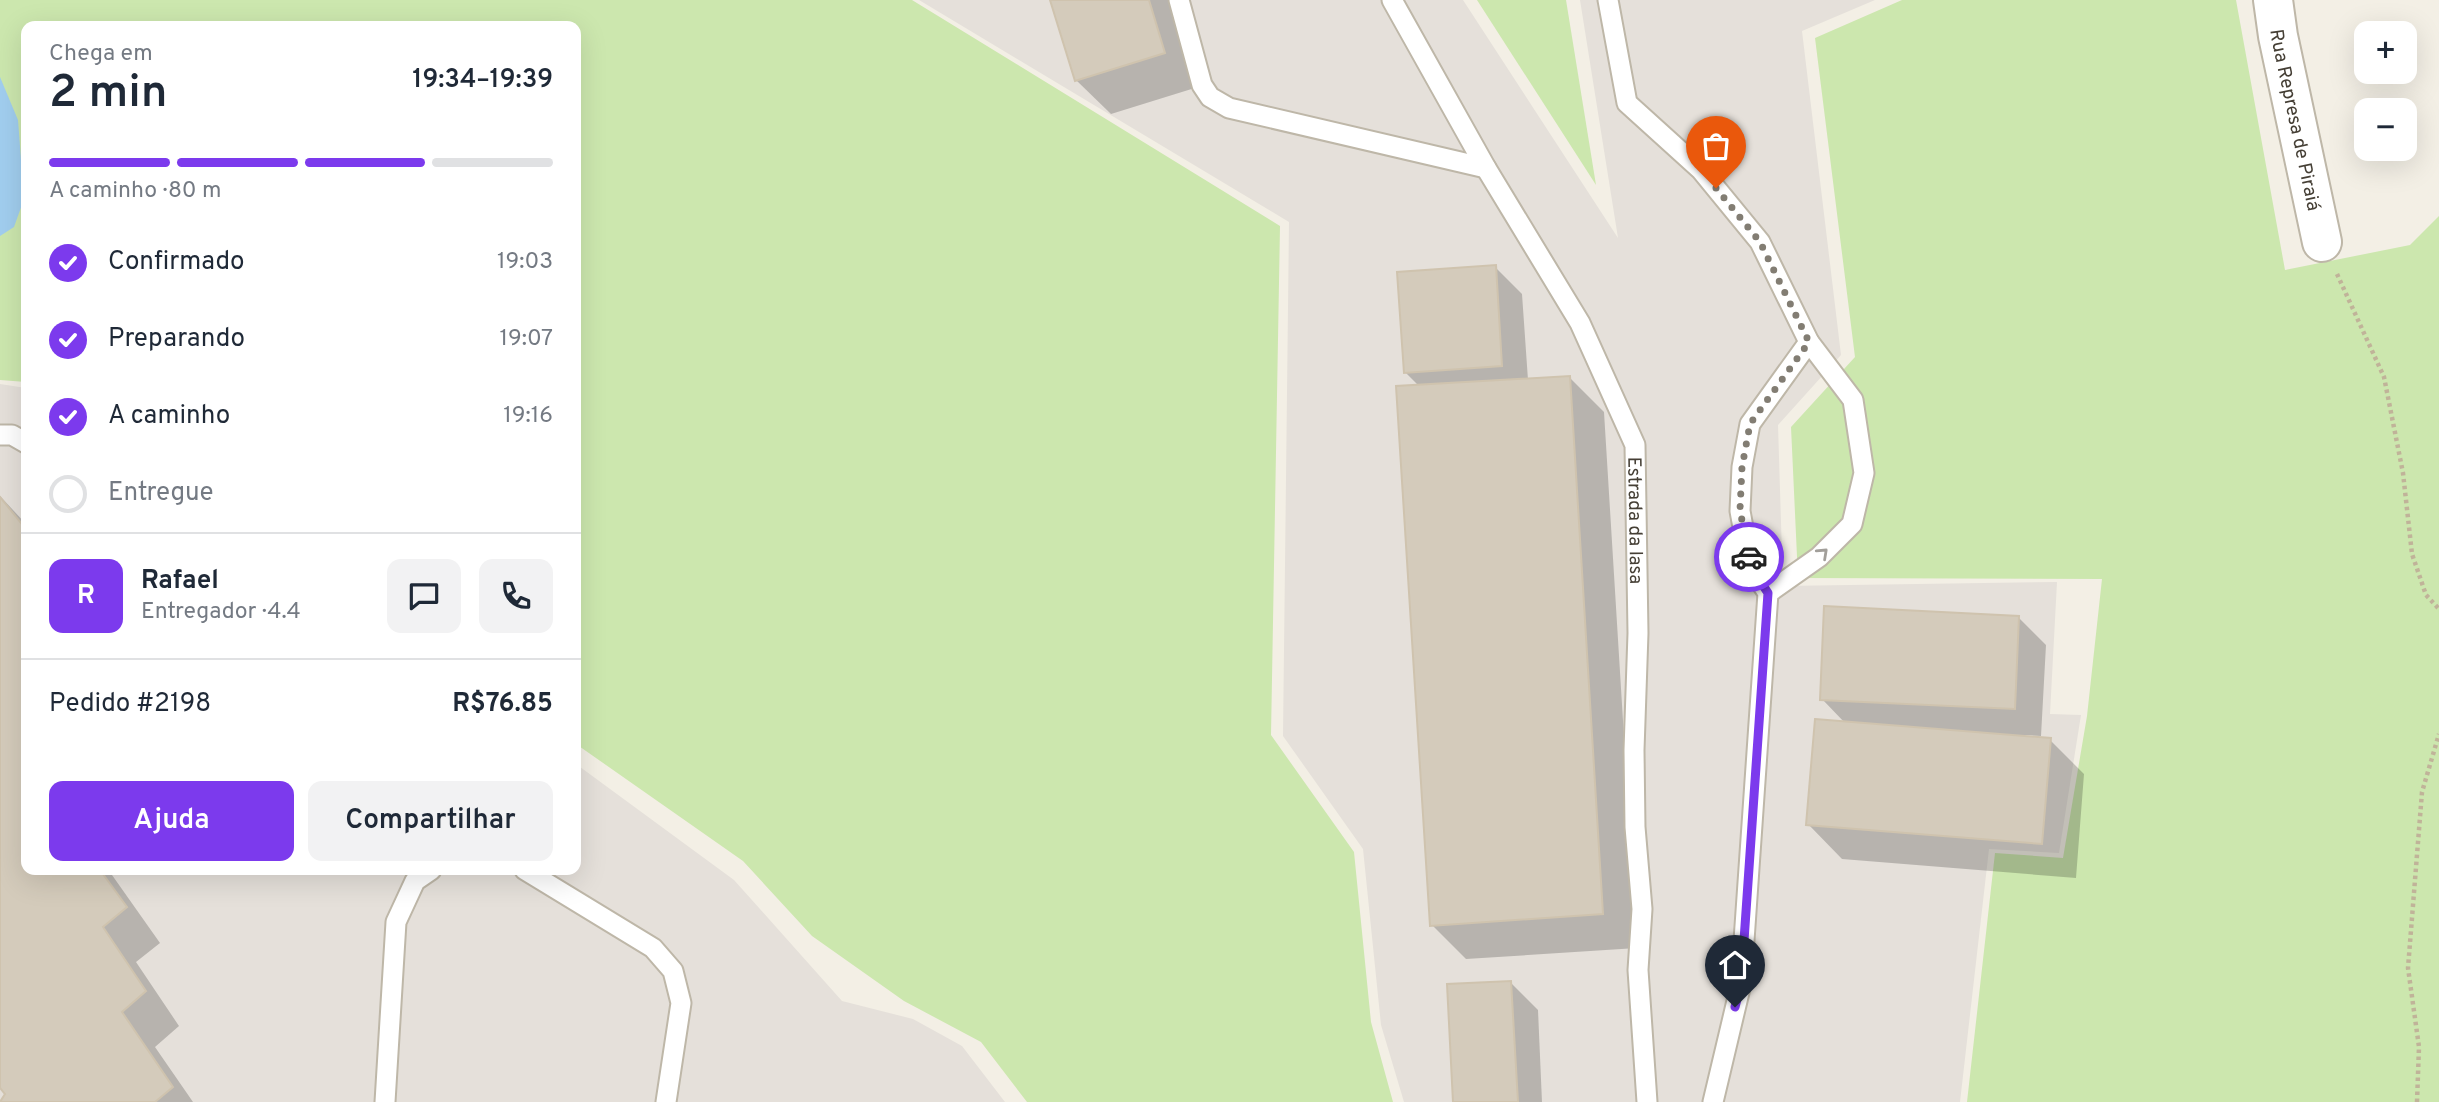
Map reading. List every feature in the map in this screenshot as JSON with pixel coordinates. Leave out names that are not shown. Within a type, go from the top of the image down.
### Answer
[{"type":"street","name":"Rua Represa de Piraiá","points":[[2273,0],[2278,36],[2322,242]]},
{"type":"lane","points":[[1179,0],[1202,85],[1210,97],[1228,108],[1486,168]]},
{"type":"lane","name":"Estrada da Iasa","points":[[1392,0],[1486,168],[1580,323],[1635,445],[1638,633],[1634,750],[1635,827],[1642,909],[1638,970],[1647,1102]]},
{"type":"lane","points":[[1608,0],[1627,103],[1701,170],[1760,242],[1809,342],[1853,400],[1864,473],[1852,524],[1819,557],[1768,593]]},
{"type":"lane","points":[[1713,1102],[1741,984],[1768,593],[1750,566],[1740,510],[1742,467],[1750,424],[1809,342]]},
{"type":"lane","points":[[0,435],[12,435],[21,440]]},
{"type":"lane","points":[[385,1102],[396,922],[415,881],[424,875]]},
{"type":"lane","points":[[533,875],[653,948],[673,971],[681,1003],[666,1102]]},
{"type":"path","points":[[2322,242],[2384,377],[2403,473],[2412,554],[2426,595],[2439,609]]},
{"type":"path","points":[[2417,1102],[2418,1046],[2408,968],[2423,792],[2439,734]]},
{"type":"shaded area","points":[[919,0],[1463,0],[1618,238],[1580,0],[1875,0],[1802,31],[1841,355],[1778,425],[1783,586],[2057,582],[2050,714],[2081,715],[2059,853],[1989,849],[1960,1102],[1404,1102],[1381,1025],[1363,849],[1283,736],[1289,222]]},
{"type":"shaded area","points":[[0,384],[21,387],[21,875],[581,875],[581,768],[734,880],[842,1001],[913,1019],[962,1046],[1005,1102],[0,1102]]},
{"type":"green space","points":[[0,0],[912,0],[1280,226],[1271,735],[1354,852],[1371,1022],[1393,1102],[1027,1102],[981,1042],[904,1001],[812,936],[743,861],[581,748],[581,21],[21,21],[21,382],[0,380]]},
{"type":"green space","points":[[1477,0],[1566,0],[1596,185]]},
{"type":"green space","points":[[1902,0],[2236,0],[2285,270],[2410,245],[2439,216],[2439,1102],[1967,1102],[1995,853],[2063,858],[2087,716],[2102,579],[1798,578],[1791,427],[1855,357],[1815,38]]},
{"type":"water","points":[[0,77],[18,120],[21,207],[14,227],[0,236]]},
{"type":"building","points":[[1050,0],[1149,0],[1165,53],[1075,81]]},
{"type":"building","points":[[1496,265],[1502,366],[1404,373],[1397,272]]},
{"type":"building","points":[[1570,376],[1603,914],[1430,926],[1396,386]]},
{"type":"building","points":[[0,497],[21,523],[21,875],[104,875],[127,907],[103,927],[146,991],[122,1012],[173,1087],[155,1102],[0,1102],[5,1094],[0,1088]]},
{"type":"building","points":[[1824,606],[2019,616],[2015,709],[1820,700]]},
{"type":"building","points":[[1815,719],[2051,738],[2042,844],[1806,825]]},
{"type":"building","points":[[1511,981],[1518,1102],[1453,1102],[1447,984]]},
{"type":"way so far","points":[[1716,188],[1760,242],[1809,342],[1750,424],[1742,467],[1740,510],[1749,557]]},
{"type":"route","points":[[1735,1007],[1741,984],[1768,593],[1750,566],[1749,557]]}]
